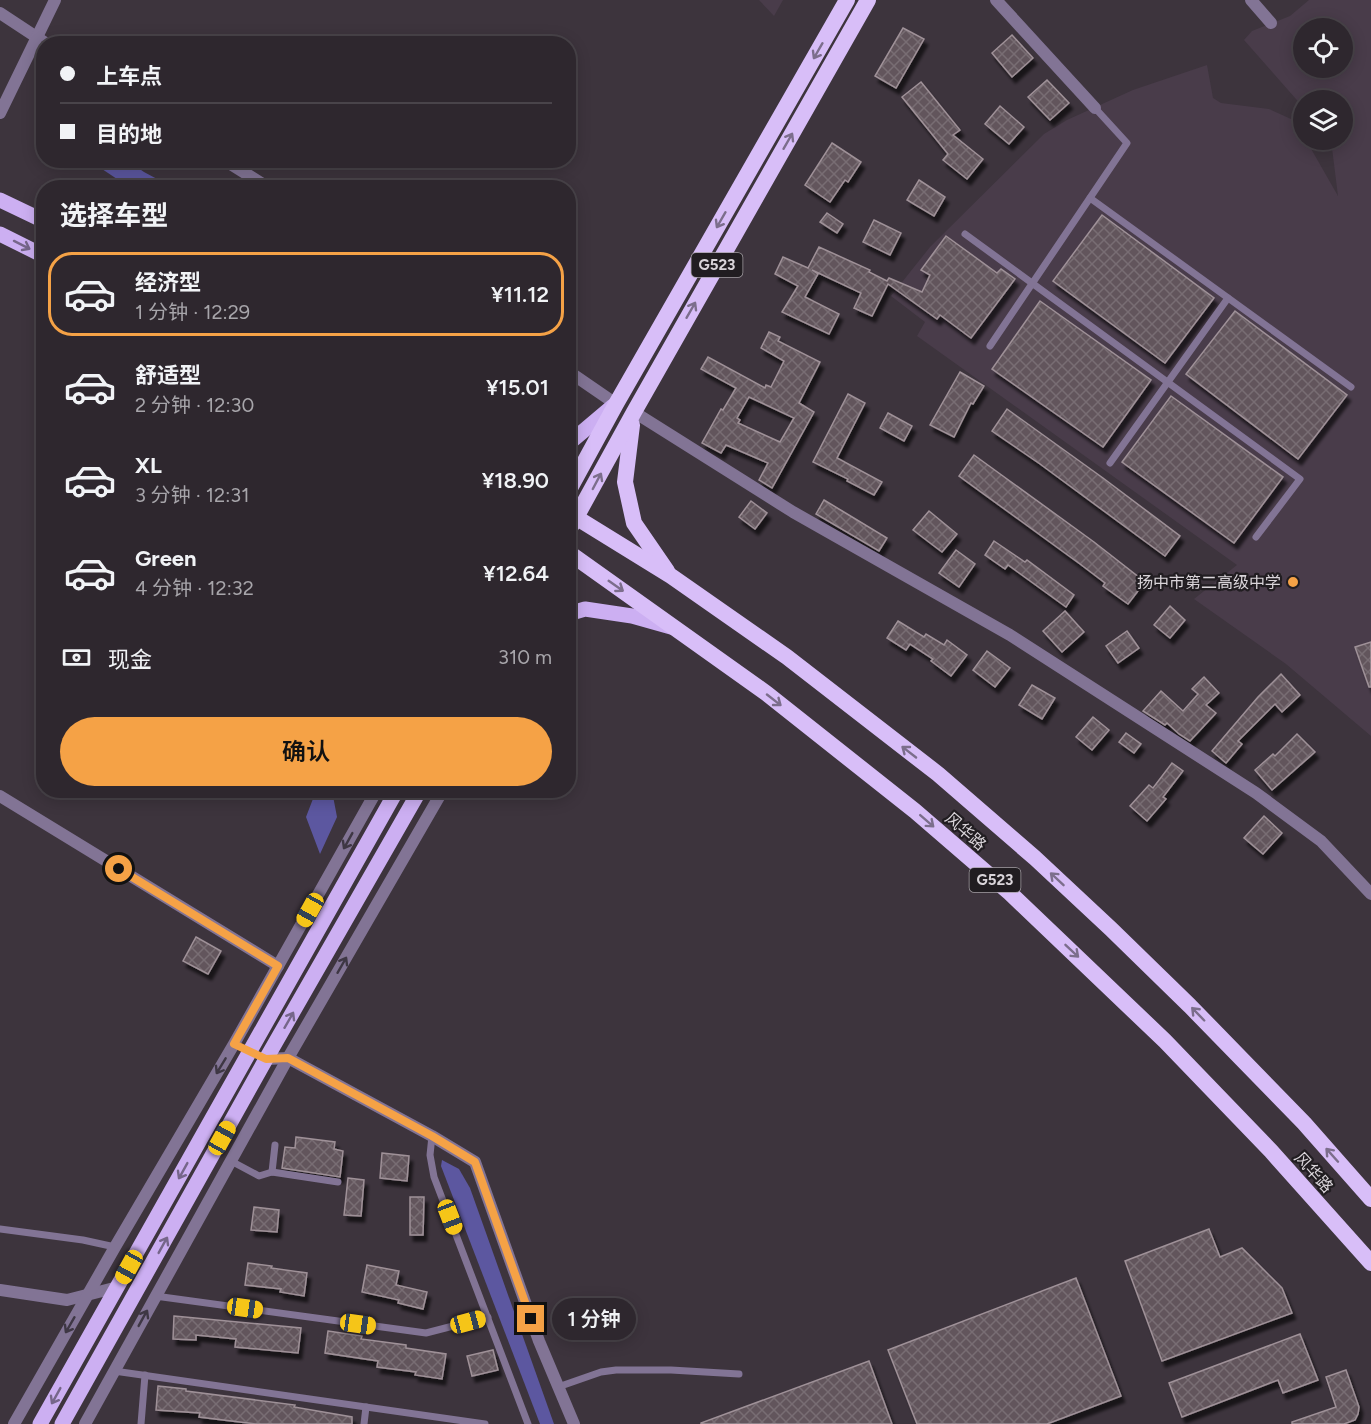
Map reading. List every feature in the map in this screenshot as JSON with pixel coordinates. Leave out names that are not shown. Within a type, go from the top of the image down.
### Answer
[{"type":"highway","name":"G523","points":[[576,477],[847,0]]},
{"type":"highway","name":"G523","points":[[576,512],[868,0]]},
{"type":"highway","points":[[634,412],[625,482],[634,523],[671,576]]},
{"type":"highway","name":"风华路","points":[[576,524],[671,576],[787,657],[938,774],[1035,858],[1190,1006],[1304,1123],[1371,1199]]},
{"type":"highway","name":"风华路","points":[[576,558],[766,693],[915,811],[1010,893],[1173,1050],[1271,1151],[1371,1263]]},
{"type":"main road","points":[[0,200],[36,217]]},
{"type":"main road","points":[[0,234],[36,252]]},
{"type":"main road","points":[[576,437],[616,404]]},
{"type":"main road","points":[[576,612],[585,609],[632,616],[677,629]]},
{"type":"main road","points":[[40,1424],[393,798]]},
{"type":"main road","points":[[62,1424],[266,1059],[415,798]]},
{"type":"street","points":[[43,36],[55,0]]},
{"type":"street","points":[[996,0],[1095,108]]},
{"type":"street","points":[[1251,0],[1271,23]]},
{"type":"street","points":[[0,13],[36,36]]},
{"type":"street","points":[[0,113],[36,50]]},
{"type":"street","points":[[237,168],[256,180]]},
{"type":"street","points":[[576,376],[616,404]]},
{"type":"street","points":[[634,412],[794,512],[1010,635],[1256,793],[1321,842],[1371,894]]},
{"type":"street","points":[[0,796],[278,966]]},
{"type":"street","points":[[14,1424],[234,1044],[372,798]]},
{"type":"street","points":[[87,1424],[155,1296],[288,1058],[438,798]]},
{"type":"street","points":[[234,1044],[266,1059],[288,1058],[432,1136],[475,1162],[539,1341],[574,1424]]},
{"type":"street","points":[[0,1290],[67,1300],[118,1287]]},
{"type":"lane","points":[[990,346],[1127,142],[1095,108]]},
{"type":"lane","points":[[1090,198],[1351,387]]},
{"type":"lane","points":[[965,234],[1300,478],[1256,537]]},
{"type":"lane","points":[[1110,463],[1228,298]]},
{"type":"lane","points":[[432,1136],[430,1155],[434,1177],[528,1424]]},
{"type":"lane","points":[[272,1172],[275,1145]]},
{"type":"lane","points":[[231,1161],[259,1176],[272,1172],[338,1182]]},
{"type":"lane","points":[[0,1229],[83,1240],[115,1247]]},
{"type":"lane","points":[[155,1296],[426,1333],[488,1317]]},
{"type":"lane","points":[[558,1387],[601,1372],[616,1370],[739,1374]]},
{"type":"lane","points":[[114,1371],[485,1424]]},
{"type":"lane","points":[[141,1424],[145,1375]]},
{"type":"lane","points":[[364,1424],[366,1407]]},
{"type":"shaded area","points":[[759,0],[783,0],[774,16]]},
{"type":"shaded area","points":[[1309,0],[1371,0],[1371,736],[1286,664],[1194,599],[1237,565],[917,336],[925,322],[891,296],[930,247],[1044,134],[1067,120],[1133,90],[1207,65],[1213,98],[1221,103],[1269,109],[1293,121],[1293,150],[1312,150],[1338,196],[1332,150],[1353,150],[1353,90],[1293,90],[1293,96],[1244,40],[1252,31],[1290,16]]},
{"type":"shaded area","points":[[100,168],[138,168],[159,180],[118,180]]},
{"type":"shaded area","points":[[313,798],[333,798],[337,817],[320,854],[306,817]]},
{"type":"shaded area","points":[[442,1160],[459,1169],[470,1188],[554,1424],[540,1424],[441,1166]]},
{"type":"building","points":[[903,28],[924,39],[896,88],[875,76]]},
{"type":"building","points":[[1012,35],[1033,58],[1012,77],[992,53]]},
{"type":"building","points":[[1047,80],[1069,103],[1050,120],[1028,97]]},
{"type":"building","points":[[921,82],[960,130],[953,135],[983,159],[967,179],[943,160],[948,154],[902,97]]},
{"type":"building","points":[[1000,106],[1024,127],[1009,144],[985,124]]},
{"type":"building","points":[[832,143],[861,162],[848,182],[845,180],[830,202],[805,185]]},
{"type":"building","points":[[919,180],[945,197],[934,216],[907,200]]},
{"type":"building","points":[[827,213],[843,224],[837,233],[820,222]]},
{"type":"building","points":[[1102,215],[1214,298],[1165,363],[1053,281]]},
{"type":"building","points":[[874,220],[901,233],[890,255],[863,242]]},
{"type":"building","points":[[946,236],[997,273],[1001,269],[1015,279],[971,338],[940,315],[937,319],[888,284],[872,316],[854,308],[861,293],[812,270],[818,274],[805,297],[839,314],[829,334],[782,312],[798,286],[775,274],[783,257],[808,268],[819,247],[870,270],[869,272],[887,281],[889,278],[922,292],[930,275],[921,270]]},
{"type":"building","points":[[1040,301],[1151,380],[1103,447],[992,369]]},
{"type":"building","points":[[1235,311],[1347,395],[1298,459],[1186,374]]},
{"type":"building","points":[[769,332],[780,337],[778,341],[820,362],[799,403],[814,412],[772,488],[759,480],[768,463],[726,445],[721,453],[702,443],[736,388],[701,369],[708,357],[765,388],[766,385],[771,387],[784,361],[761,348]],"holes":[[[749,397],[794,418],[780,442],[738,423],[740,420],[737,418]]]},
{"type":"building","points":[[960,372],[984,386],[973,404],[971,403],[954,437],[930,425]]},
{"type":"building","points":[[848,394],[865,403],[837,458],[882,482],[874,495],[813,462]]},
{"type":"building","points":[[1171,396],[1283,477],[1234,543],[1122,462]]},
{"type":"building","points":[[1007,409],[1180,536],[1165,556],[992,431]]},
{"type":"building","points":[[888,413],[912,426],[904,441],[880,428]]},
{"type":"building","points":[[974,455],[1145,582],[1128,604],[1103,586],[1105,583],[1080,564],[959,476]]},
{"type":"building","points":[[824,500],[887,538],[879,551],[816,514]]},
{"type":"building","points":[[751,501],[767,513],[755,529],[739,517]]},
{"type":"building","points":[[929,511],[957,534],[942,552],[913,530]]},
{"type":"building","points":[[994,541],[1025,562],[1027,560],[1074,595],[1066,607],[1008,565],[1005,569],[985,555]]},
{"type":"building","points":[[956,550],[975,564],[959,587],[939,573]]},
{"type":"building","points":[[1170,606],[1185,620],[1170,638],[1154,625]]},
{"type":"building","points":[[1065,611],[1084,632],[1062,652],[1043,631]]},
{"type":"building","points":[[898,621],[924,637],[926,634],[944,645],[947,640],[967,655],[951,676],[931,661],[933,659],[910,644],[906,650],[887,638]]},
{"type":"building","points":[[1127,631],[1139,648],[1118,663],[1106,646]]},
{"type":"building","points":[[1371,642],[1371,687],[1369,687],[1355,647]]},
{"type":"building","points":[[987,651],[1010,668],[995,687],[973,670]]},
{"type":"building","points":[[1281,674],[1300,695],[1282,712],[1275,704],[1238,741],[1242,744],[1226,763],[1212,751]]},
{"type":"building","points":[[1204,677],[1219,693],[1206,705],[1216,713],[1190,741],[1167,723],[1165,725],[1143,711],[1161,691],[1183,711],[1198,694],[1192,689]]},
{"type":"building","points":[[1032,685],[1055,698],[1042,719],[1019,705]]},
{"type":"building","points":[[1093,717],[1109,730],[1092,750],[1076,737]]},
{"type":"building","points":[[1126,733],[1141,744],[1134,753],[1119,742]]},
{"type":"building","points":[[1297,734],[1315,752],[1272,790],[1255,770],[1273,754],[1275,756]]},
{"type":"building","points":[[1172,763],[1183,771],[1163,797],[1166,799],[1147,821],[1130,806],[1149,785],[1153,788]]},
{"type":"building","points":[[1264,816],[1282,833],[1263,854],[1244,838]]},
{"type":"building","points":[[196,937],[221,951],[208,974],[183,961]]},
{"type":"building","points":[[296,1137],[335,1142],[334,1149],[343,1151],[340,1177],[282,1168],[285,1147],[295,1148]]},
{"type":"building","points":[[382,1153],[409,1156],[407,1181],[380,1178]]},
{"type":"building","points":[[348,1178],[364,1180],[361,1216],[344,1215]]},
{"type":"building","points":[[410,1197],[424,1197],[423,1235],[410,1235]]},
{"type":"building","points":[[254,1207],[279,1210],[277,1232],[251,1230]]},
{"type":"building","points":[[1209,1229],[1220,1257],[1242,1248],[1282,1288],[1292,1313],[1162,1361],[1125,1261]]},
{"type":"building","points":[[248,1263],[307,1273],[304,1296],[280,1292],[281,1289],[245,1285]]},
{"type":"building","points":[[367,1265],[399,1271],[396,1285],[427,1292],[423,1309],[398,1303],[399,1300],[362,1292]]},
{"type":"building","points":[[1076,1278],[1121,1396],[1047,1424],[917,1424],[888,1350]]},
{"type":"building","points":[[174,1316],[301,1328],[298,1353],[235,1347],[236,1339],[196,1335],[196,1340],[173,1339]]},
{"type":"building","points":[[328,1331],[446,1354],[442,1379],[415,1375],[416,1372],[377,1367],[378,1361],[325,1353]]},
{"type":"building","points":[[1300,1334],[1318,1380],[1283,1393],[1278,1380],[1182,1417],[1169,1383]]},
{"type":"building","points":[[493,1350],[498,1370],[472,1376],[467,1356]]},
{"type":"building","points":[[869,1361],[892,1424],[701,1424],[701,1423]]},
{"type":"building","points":[[1346,1370],[1359,1407],[1355,1420],[1344,1424],[1292,1424],[1292,1422],[1336,1407],[1326,1377]]},
{"type":"building","points":[[158,1386],[295,1405],[294,1407],[352,1417],[352,1424],[256,1424],[199,1417],[200,1413],[156,1410]]},
{"type":"place","name":"扬中市第二高级中学","points":[[1293,582]]},
{"type":"route","points":[[119,869],[278,966],[234,1044],[266,1059],[288,1058],[432,1136],[475,1162],[531,1319]]}]
